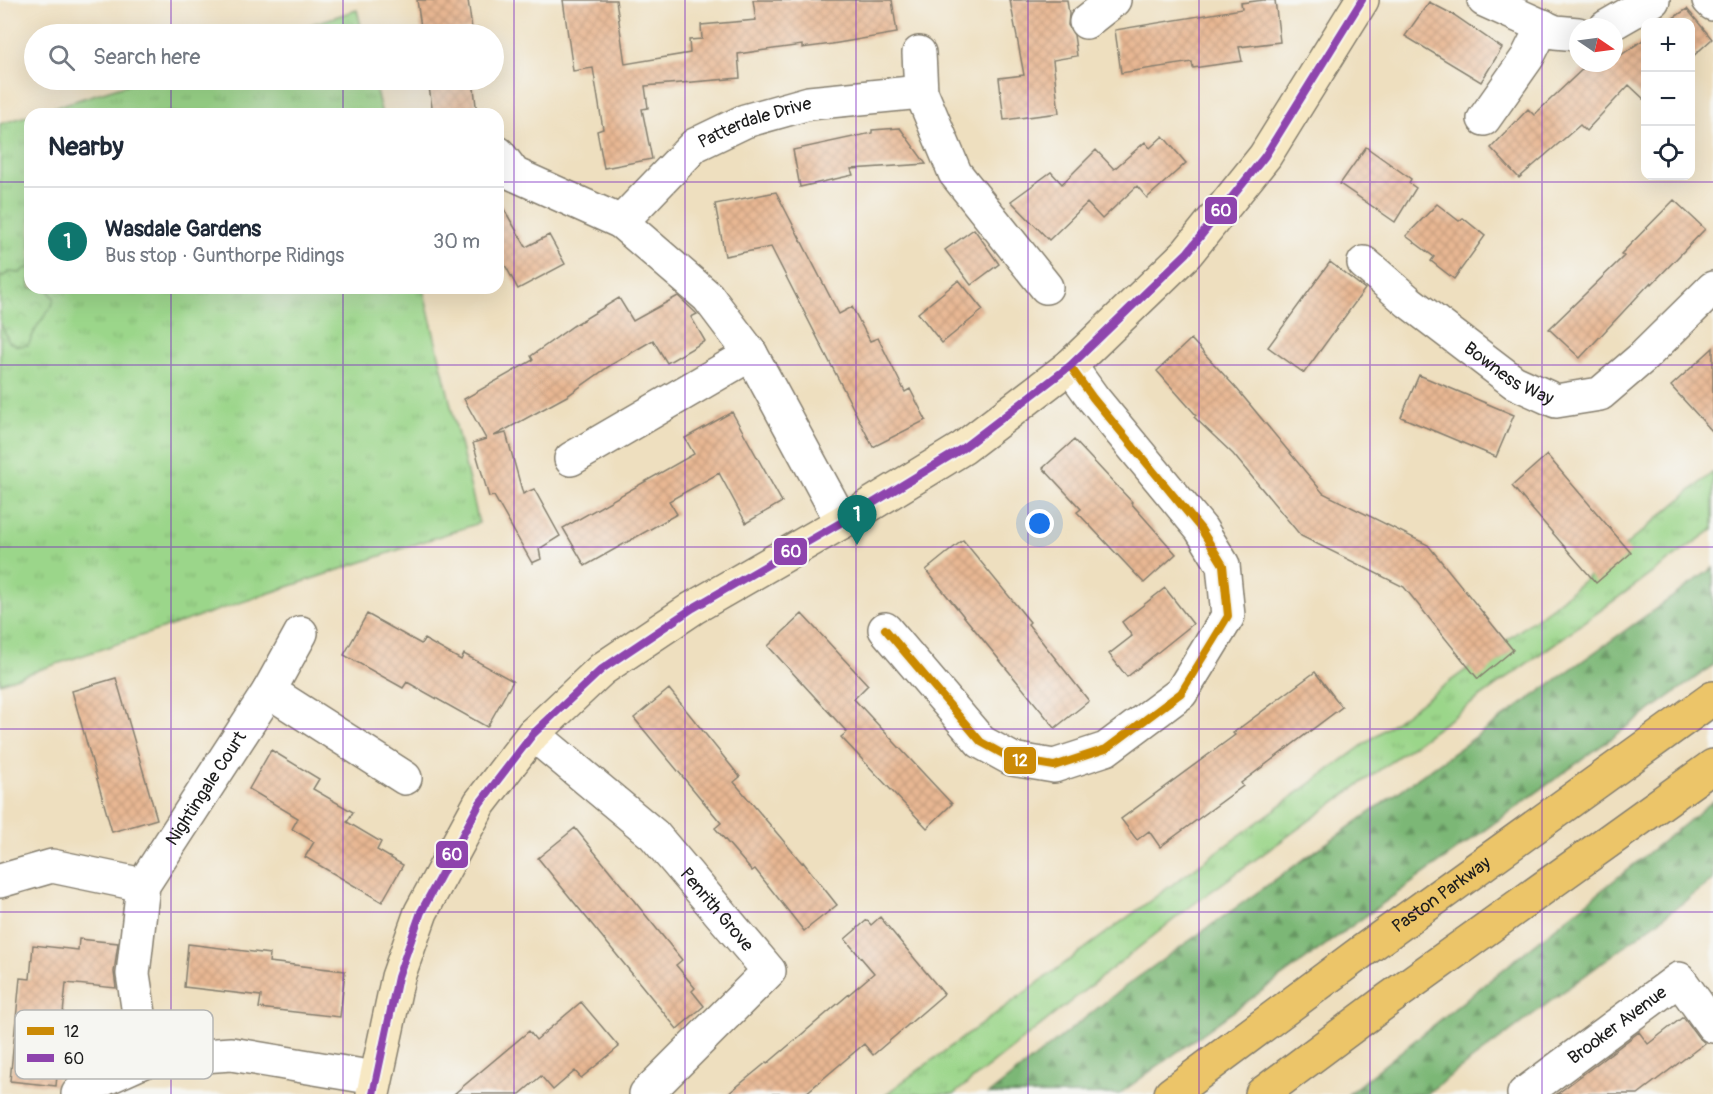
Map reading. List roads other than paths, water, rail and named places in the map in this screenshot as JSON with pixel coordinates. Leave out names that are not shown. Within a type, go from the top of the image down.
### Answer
[{"type":"highway","name":"Paston Parkway","points":[[1171,1094],[1360,953],[1713,698]]},
{"type":"highway","points":[[1262,1094],[1389,999],[1713,766]]},
{"type":"street","points":[[1086,22],[1114,0]]},
{"type":"street","points":[[213,1055],[231,1054],[374,1086],[398,977],[422,912],[480,803],[533,734],[602,669],[693,608],[842,522],[963,448],[1070,366],[1187,253],[1265,156],[1362,0]]},
{"type":"street","points":[[1484,0],[1555,32],[1569,33]]},
{"type":"street","points":[[1622,18],[1653,0]]},
{"type":"street","points":[[1709,0],[1713,4]]},
{"type":"street","points":[[1484,119],[1527,58],[1543,26]]},
{"type":"street","points":[[919,53],[921,92],[955,173],[1046,287]]},
{"type":"street","name":"Patterdale Drive","points":[[621,222],[695,145],[745,121],[809,104],[921,92]]},
{"type":"street","points":[[504,161],[514,174],[621,222],[708,297],[751,354],[842,522]]},
{"type":"street","name":"Bowness Way","points":[[1364,263],[1409,302],[1514,382],[1557,401],[1600,394],[1642,358],[1713,288]]},
{"type":"street","points":[[571,459],[751,354]]},
{"type":"street","points":[[885,628],[981,742],[1012,759],[1054,766],[1106,749],[1181,693],[1228,616],[1223,565],[1201,529],[1093,398],[1070,366]]},
{"type":"street","name":"Nightingale Court","points":[[138,1010],[133,974],[143,885],[269,691],[302,633]]},
{"type":"street","points":[[269,691],[405,778]]},
{"type":"street","name":"Penrith Grove","points":[[533,734],[654,835],[769,971],[646,1094]]},
{"type":"street","points":[[11,886],[52,866],[143,885]]},
{"type":"street","name":"Brooker Avenue","points":[[1524,1094],[1679,979],[1713,1026]]},
{"type":"street","points":[[78,1094],[84,1088],[104,1079]]},
{"type":"place","name":"Wasdale Gardens","points":[[857,545]]}]
